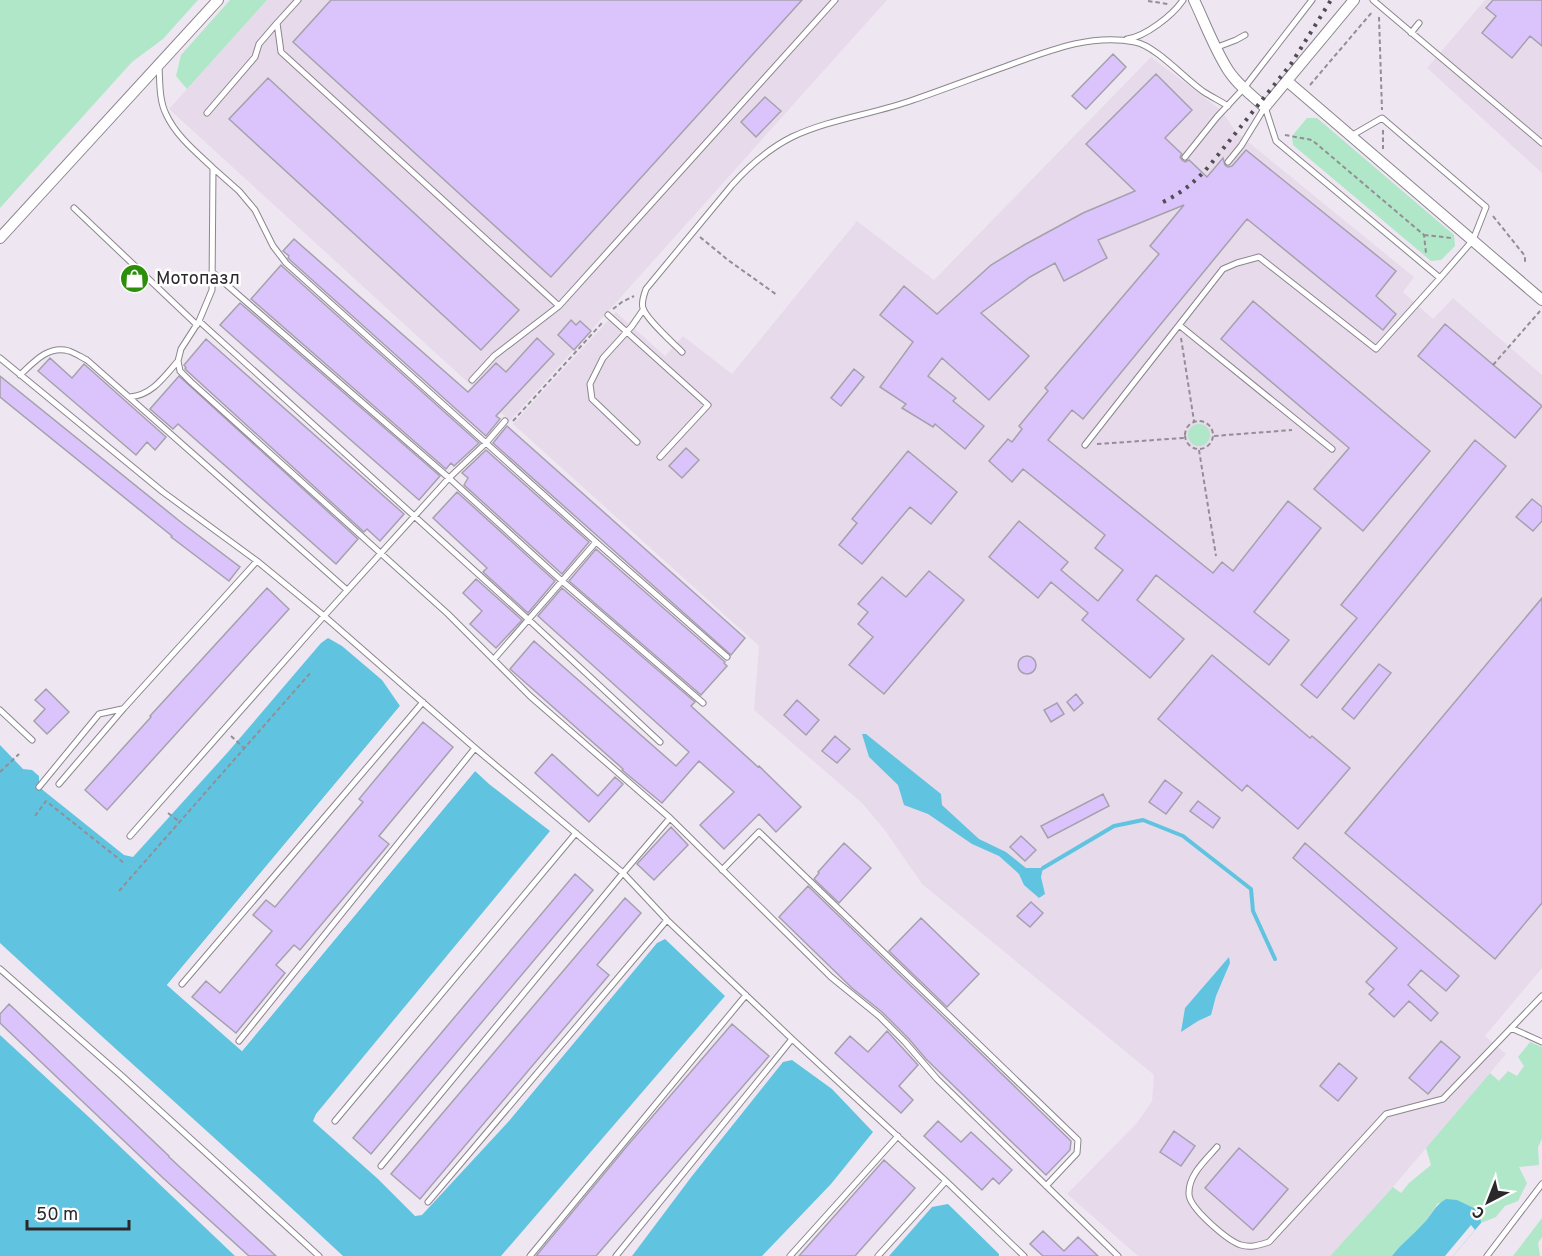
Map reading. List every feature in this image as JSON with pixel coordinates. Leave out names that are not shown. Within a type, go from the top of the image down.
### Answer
[{"type":"street","points":[[0,238],[218,0]]},
{"type":"street","points":[[1194,0],[1228,71],[1265,107],[1354,0]]},
{"type":"street","points":[[1287,81],[1542,300]]},
{"type":"lane","points":[[207,113],[255,57],[259,44],[298,0]]},
{"type":"lane","points":[[472,380],[494,356],[559,306],[835,0]]},
{"type":"lane","points":[[1185,157],[1244,88],[1312,0]]},
{"type":"lane","points":[[1373,0],[1542,143]]},
{"type":"lane","points":[[682,352],[643,310],[642,300],[646,289],[746,169],[769,150],[793,137],[829,124],[914,100],[1062,46],[1135,38],[1148,31],[1181,3]]},
{"type":"lane","points":[[277,23],[281,52],[559,306]]},
{"type":"lane","points":[[1412,33],[1419,23]]},
{"type":"lane","points":[[1215,48],[1245,35]]},
{"type":"lane","points":[[1120,40],[1138,42],[1148,48],[1204,92],[1228,106]]},
{"type":"lane","points":[[159,65],[165,113],[177,133],[239,191],[255,210],[273,246],[286,263],[727,657]]},
{"type":"lane","points":[[1265,107],[1276,141],[1440,278]]},
{"type":"lane","points":[[1228,162],[1241,146],[1265,107]]},
{"type":"lane","points":[[1085,445],[1223,269],[1259,257],[1376,349],[1473,240],[1486,207],[1382,118],[1351,136]]},
{"type":"lane","points":[[130,397],[148,392],[178,361],[181,349],[198,323],[212,290],[213,168]]},
{"type":"lane","points":[[74,208],[198,323],[529,620],[660,742]]},
{"type":"lane","points":[[212,272],[703,703]]},
{"type":"lane","points":[[637,442],[592,399],[590,384],[603,358],[643,310]]},
{"type":"lane","points":[[608,315],[708,405],[660,457]]},
{"type":"lane","points":[[1179,326],[1332,449]]},
{"type":"lane","points":[[20,375],[41,355],[54,350],[69,351],[87,360],[347,590]]},
{"type":"lane","points":[[0,358],[163,492],[256,561],[324,616],[623,873],[667,920],[1024,1256]]},
{"type":"lane","points":[[178,361],[180,370],[191,382],[448,614],[530,696],[670,818],[831,977],[879,1016],[937,1079],[1118,1256]]},
{"type":"lane","points":[[130,836],[347,590],[449,478],[505,421]]},
{"type":"lane","points":[[494,659],[597,542]]},
{"type":"lane","points":[[59,784],[256,561]]},
{"type":"lane","points":[[182,984],[423,702]]},
{"type":"lane","points":[[39,787],[99,714],[124,708]]},
{"type":"lane","points":[[0,710],[32,740]]},
{"type":"lane","points":[[239,1041],[475,748]]},
{"type":"lane","points":[[381,1166],[670,818]]},
{"type":"lane","points":[[722,870],[759,832],[1078,1140],[1077,1153],[1046,1186]]},
{"type":"lane","points":[[336,1121],[576,833]]},
{"type":"lane","points":[[428,1202],[667,920]]},
{"type":"lane","points":[[0,969],[123,1077],[319,1256]]},
{"type":"lane","points":[[530,1256],[746,995]]},
{"type":"lane","points":[[1217,1147],[1197,1170],[1190,1184],[1188,1197],[1196,1210],[1232,1241],[1244,1246],[1258,1246],[1269,1242],[1386,1114],[1443,1099],[1542,996]]},
{"type":"lane","points":[[1511,1028],[1542,1042]]},
{"type":"lane","points":[[616,1256],[792,1039]]},
{"type":"lane","points":[[790,1256],[898,1136]]},
{"type":"lane","points":[[878,1256],[946,1181]]},
{"type":"lane","points":[[1487,1256],[1542,1184]]},
{"type":"path","points":[[1148,1],[1181,3]]},
{"type":"path","points":[[1302,94],[1378,5]]},
{"type":"path","points":[[1378,5],[1384,164]]},
{"type":"path","points":[[1274,133],[1312,140],[1425,236],[1473,240]]},
{"type":"path","points":[[1486,207],[1525,256],[1525,264]]},
{"type":"path","points":[[693,231],[707,245],[777,295]]},
{"type":"path","points":[[1425,236],[1427,267]]},
{"type":"path","points":[[505,421],[512,423],[608,315],[630,298]]},
{"type":"path","points":[[1493,365],[1542,309]]},
{"type":"path","points":[[1179,326],[1194,421]]},
{"type":"path","points":[[1194,421],[1204,421],[1211,427],[1214,436],[1206,448],[1199,450],[1189,447],[1184,438],[1186,427],[1194,421]]},
{"type":"path","points":[[1214,436],[1307,429]]},
{"type":"path","points":[[1085,445],[1184,438]]},
{"type":"path","points":[[1199,450],[1216,556]]},
{"type":"path","points":[[119,891],[312,671]]},
{"type":"path","points":[[225,731],[244,748]]},
{"type":"path","points":[[0,772],[19,754]]},
{"type":"path","points":[[35,816],[46,801],[124,863]]},
{"type":"path","points":[[168,813],[180,822]]},
{"type":"shaded area","points":[[267,0],[887,0],[510,421],[169,109]]},
{"type":"shaded area","points":[[1485,0],[1542,0],[1542,173],[1427,68]]},
{"type":"shaded area","points":[[1151,57],[1222,111],[1236,132],[1414,277],[1403,292],[1433,319],[1453,298],[1542,375],[1542,968],[1485,1036],[1506,1054],[1393,1187],[1330,1256],[1138,1256],[1067,1194],[1137,1123],[1152,1101],[1154,1075],[922,884],[884,829],[862,803],[754,710],[759,646],[513,424],[616,312],[665,356],[683,336],[732,374],[857,221],[934,280]]},
{"type":"green space","points":[[0,0],[198,0],[163,39],[132,62],[0,208]]},
{"type":"green space","points":[[230,0],[267,0],[187,89],[176,76],[181,55]]},
{"type":"green space","points":[[1307,118],[1317,118],[1454,235],[1455,246],[1441,260],[1431,261],[1293,145],[1292,136]]},
{"type":"green space","points":[[1199,424],[1207,427],[1210,435],[1207,443],[1199,446],[1191,443],[1188,435],[1191,427]]},
{"type":"green space","points":[[1530,1042],[1542,1047],[1542,1139],[1538,1147],[1539,1165],[1519,1167],[1527,1183],[1518,1201],[1505,1206],[1496,1217],[1481,1223],[1479,1211],[1438,1203],[1424,1224],[1392,1256],[1330,1256],[1393,1187],[1401,1193],[1409,1183],[1431,1165],[1426,1148],[1490,1073],[1499,1081],[1508,1071],[1517,1076],[1524,1066],[1518,1057]]},
{"type":"green space","points":[[1542,1218],[1542,1237],[1538,1243],[1540,1256],[1513,1256]]},
{"type":"water","points":[[328,638],[342,646],[382,680],[400,706],[167,985],[242,1051],[475,771],[550,831],[316,1114],[313,1121],[378,1179],[415,1216],[422,1215],[509,1121],[657,943],[665,939],[725,996],[501,1256],[343,1256],[0,943],[0,745],[23,769],[32,770],[39,776],[39,787],[124,855],[133,857],[228,752],[321,643]]},
{"type":"water","points":[[862,734],[866,734],[941,794],[942,805],[979,839],[1006,852],[1026,868],[1043,868],[1041,877],[1045,894],[1039,898],[1024,885],[1019,874],[999,856],[972,844],[928,814],[904,805],[898,785],[869,757]]},
{"type":"water","points":[[1229,957],[1230,963],[1216,996],[1211,1015],[1181,1032],[1185,1008]]},
{"type":"water","points":[[0,1035],[91,1119],[235,1256],[0,1256]]},
{"type":"water","points":[[792,1060],[832,1089],[873,1132],[831,1184],[762,1256],[632,1256],[783,1062]]},
{"type":"water","points":[[1446,1199],[1457,1200],[1480,1211],[1481,1223],[1453,1256],[1392,1256],[1399,1247]]},
{"type":"water","points":[[948,1204],[999,1256],[889,1256],[932,1207]]},
{"type":"pier","points":[[400,706],[402,708],[171,984],[242,1047],[473,769],[475,771],[242,1051],[167,985]]},
{"type":"pier","points":[[1471,1225],[1475,1230],[1453,1256],[1445,1256]]},
{"type":"building","points":[[331,0],[802,0],[551,277],[293,42]]},
{"type":"building","points":[[1493,0],[1542,0],[1542,46],[1530,36],[1512,58],[1482,33],[1496,16],[1486,8]]},
{"type":"building","points":[[1113,54],[1126,67],[1086,109],[1072,96]]},
{"type":"building","points":[[1156,74],[1192,110],[1165,138],[1182,154],[1180,157],[1182,160],[1185,162],[1189,160],[1207,177],[1223,158],[1225,165],[1232,166],[1246,150],[1396,271],[1376,296],[1396,314],[1383,330],[1247,219],[1083,419],[1072,410],[1048,440],[1213,573],[1222,562],[1233,571],[1288,501],[1321,528],[1254,612],[1289,640],[1269,665],[1156,575],[1137,600],[1184,639],[1150,678],[1082,620],[1088,613],[1051,582],[1038,598],[989,557],[1019,521],[1068,562],[1061,570],[1098,601],[1123,570],[1095,548],[1105,535],[1023,469],[1012,482],[989,461],[1008,439],[1012,442],[1022,429],[1019,426],[1048,391],[1045,388],[1159,254],[1150,246],[1184,205],[1098,240],[1107,258],[1064,281],[1055,263],[1030,277],[981,313],[1029,356],[989,400],[942,358],[928,376],[956,398],[953,401],[984,426],[965,449],[935,424],[933,427],[902,408],[906,404],[880,387],[913,342],[880,315],[904,286],[937,314],[991,265],[1083,213],[1135,191],[1086,144]]},
{"type":"building","points":[[268,78],[519,310],[481,350],[229,119]]},
{"type":"building","points":[[765,97],[781,111],[756,137],[741,122]]},
{"type":"building","points":[[294,239],[468,392],[496,363],[506,372],[537,338],[554,354],[496,416],[500,419],[486,436],[288,258],[289,256],[283,251]]},
{"type":"building","points":[[281,265],[479,443],[454,466],[451,463],[446,469],[251,299]]},
{"type":"building","points":[[1253,301],[1430,451],[1363,531],[1314,489],[1349,448],[1221,339]]},
{"type":"building","points":[[240,303],[440,476],[419,500],[220,325]]},
{"type":"building","points":[[571,320],[576,325],[580,321],[591,331],[574,350],[558,335]]},
{"type":"building","points":[[1445,324],[1542,406],[1515,438],[1418,356]]},
{"type":"building","points":[[206,339],[404,514],[380,541],[367,529],[364,532],[185,369],[184,365]]},
{"type":"building","points":[[50,358],[72,378],[84,364],[166,437],[155,450],[147,442],[136,455],[38,371]]},
{"type":"building","points":[[854,369],[864,377],[841,406],[831,398]]},
{"type":"building","points":[[0,376],[240,567],[229,581],[171,537],[0,397]]},
{"type":"building","points":[[179,376],[358,539],[336,564],[178,424],[173,429],[150,409]]},
{"type":"building","points":[[507,426],[745,638],[731,655],[493,443]]},
{"type":"building","points":[[1475,440],[1506,466],[1317,698],[1301,685],[1357,618],[1341,605]]},
{"type":"building","points":[[686,448],[699,460],[682,478],[669,466]]},
{"type":"building","points":[[486,450],[589,542],[562,574],[464,485],[468,478],[462,473]]},
{"type":"building","points":[[908,451],[957,492],[931,524],[910,507],[862,564],[839,545],[857,523],[852,519]]},
{"type":"building","points":[[457,492],[555,581],[528,613],[483,572],[487,568],[433,518]]},
{"type":"building","points":[[1532,499],[1542,507],[1542,521],[1533,531],[1516,517]]},
{"type":"building","points":[[596,549],[725,662],[727,666],[701,695],[569,581]]},
{"type":"building","points":[[929,571],[964,600],[884,694],[849,665],[873,637],[858,624],[868,612],[858,604],[882,577],[906,597]]},
{"type":"building","points":[[476,579],[522,620],[496,648],[470,624],[482,611],[463,593]]},
{"type":"building","points":[[267,588],[289,609],[107,810],[85,790]]},
{"type":"building","points":[[562,588],[695,702],[691,706],[801,807],[776,832],[759,814],[724,849],[700,825],[734,792],[699,761],[662,803],[510,669],[534,641],[676,766],[689,752],[538,616]]},
{"type":"building","points":[[1542,598],[1542,903],[1495,959],[1345,833]]},
{"type":"building","points":[[1212,655],[1310,738],[1312,736],[1350,768],[1298,829],[1247,785],[1242,791],[1158,719]]},
{"type":"building","points":[[1023,656],[1031,656],[1036,661],[1034,672],[1023,674],[1018,669],[1018,661]]},
{"type":"building","points":[[1379,664],[1391,673],[1354,719],[1342,709]]},
{"type":"building","points":[[46,689],[69,712],[47,734],[34,721],[45,709],[35,700]]},
{"type":"building","points":[[1076,694],[1083,703],[1074,711],[1067,702]]},
{"type":"building","points":[[797,700],[819,720],[806,735],[784,715]]},
{"type":"building","points":[[1057,703],[1064,714],[1051,722],[1044,710]]},
{"type":"building","points":[[423,722],[453,747],[379,836],[389,844],[300,950],[294,945],[276,965],[285,973],[236,1033],[192,997],[206,981],[220,993],[272,931],[253,915],[266,900],[275,907],[363,802],[359,799]]},
{"type":"building","points":[[835,736],[850,749],[837,763],[822,751]]},
{"type":"building","points":[[552,754],[598,796],[615,777],[623,784],[589,822],[535,773]]},
{"type":"building","points":[[1165,780],[1182,793],[1166,814],[1149,802]]},
{"type":"building","points":[[1103,794],[1109,806],[1048,838],[1041,826]]},
{"type":"building","points":[[1198,801],[1220,818],[1213,828],[1190,811]]},
{"type":"building","points":[[671,827],[688,845],[654,880],[637,864]]},
{"type":"building","points":[[1021,836],[1036,850],[1025,861],[1010,847]]},
{"type":"building","points":[[844,843],[871,868],[839,903],[814,879]]},
{"type":"building","points":[[1305,843],[1459,976],[1446,991],[1421,970],[1408,985],[1438,1013],[1431,1021],[1409,1001],[1394,1017],[1369,994],[1374,989],[1366,982],[1397,948],[1293,858]]},
{"type":"building","points":[[575,874],[593,890],[371,1154],[353,1138]]},
{"type":"building","points":[[808,886],[1071,1141],[1070,1150],[1046,1175],[926,1059],[882,1012],[852,988],[779,917]]},
{"type":"building","points":[[625,898],[641,913],[597,965],[609,975],[420,1199],[391,1174]]},
{"type":"building","points":[[1031,902],[1043,913],[1030,927],[1017,916]]},
{"type":"building","points":[[921,918],[979,974],[947,1007],[889,951]]},
{"type":"building","points":[[9,1004],[276,1256],[249,1256],[162,1177],[0,1023],[0,1014]]},
{"type":"building","points":[[732,1024],[769,1056],[596,1256],[536,1256],[627,1146]]},
{"type":"building","points":[[887,1031],[918,1065],[899,1086],[913,1100],[901,1113],[835,1053],[850,1036],[868,1052]]},
{"type":"building","points":[[1441,1041],[1460,1057],[1428,1094],[1409,1078]]},
{"type":"building","points":[[1339,1063],[1357,1078],[1338,1101],[1320,1086]]},
{"type":"building","points":[[938,1121],[961,1142],[971,1132],[1012,1170],[999,1184],[993,1178],[982,1190],[924,1136]]},
{"type":"building","points":[[1174,1131],[1195,1146],[1181,1166],[1160,1152]]},
{"type":"building","points":[[1239,1148],[1288,1189],[1253,1230],[1205,1188]]},
{"type":"building","points":[[884,1160],[915,1188],[855,1256],[799,1256]]},
{"type":"building","points":[[1043,1231],[1064,1251],[1078,1237],[1098,1256],[1043,1256],[1030,1244]]},
{"type":"waterway","points":[[1043,868],[1114,826],[1143,820],[1183,836],[1251,889],[1253,911],[1275,959]]},
{"type":"railway","points":[[1163,202],[1188,186],[1210,165],[1291,64],[1331,0]]},
{"type":"place","name":"Мотопазл","points":[[135,279]]}]
